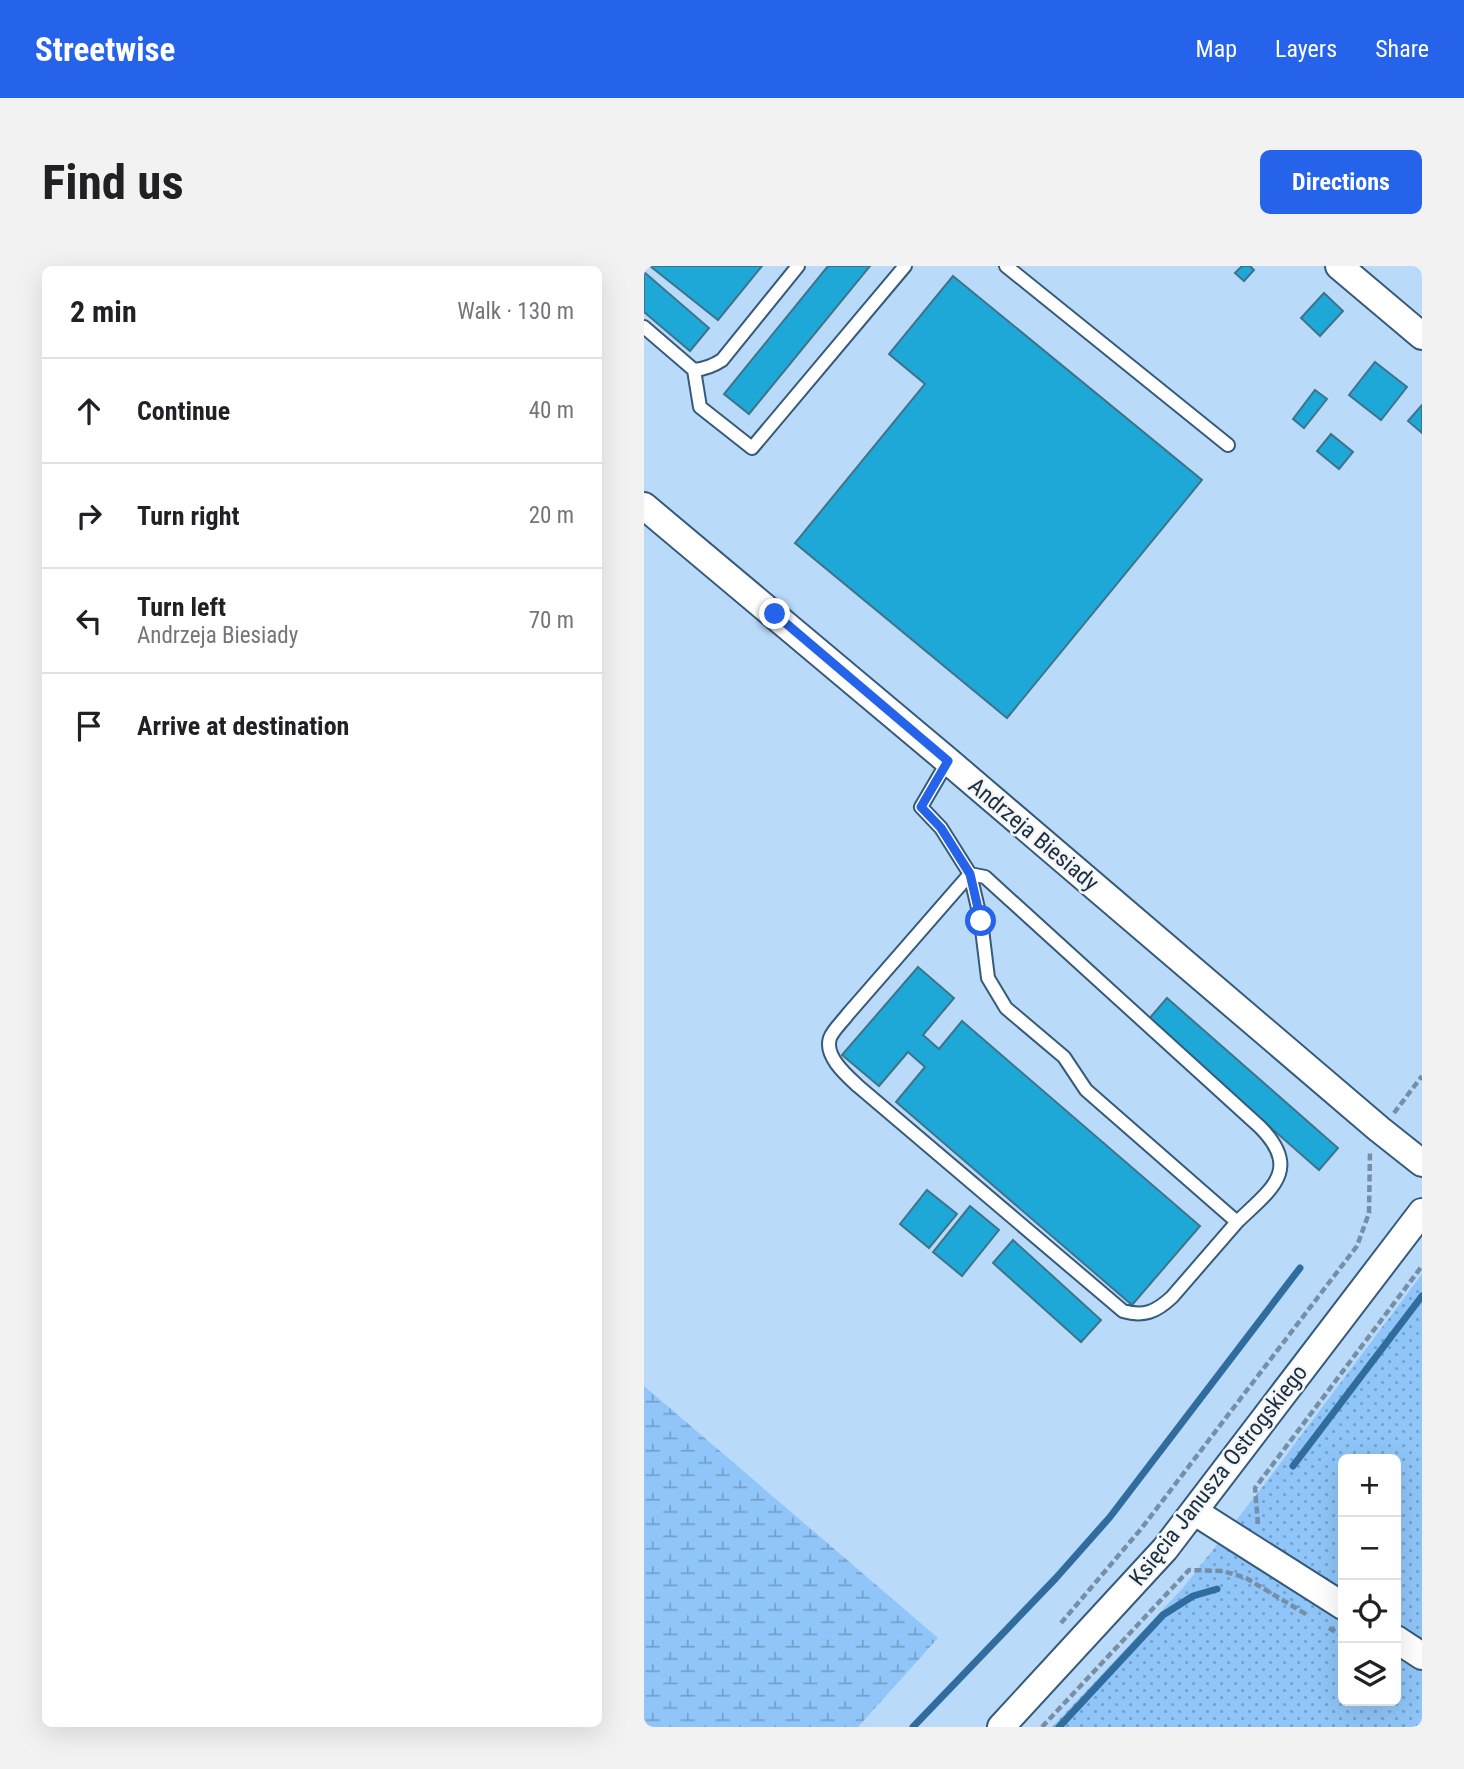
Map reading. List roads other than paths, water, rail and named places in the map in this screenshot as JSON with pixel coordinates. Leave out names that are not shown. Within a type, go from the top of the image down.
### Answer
[{"type":"street","points":[[1339,266],[1422,336]]},
{"type":"street","name":"Andrzeja Biesiady","points":[[644,506],[1422,1163]]},
{"type":"street","name":"Księcia Janusza Ostrogskiego","points":[[1001,1727],[1165,1549],[1422,1212]]},
{"type":"street","points":[[1195,1512],[1338,1603]]},
{"type":"street","points":[[1401,1642],[1422,1656]]},
{"type":"lane","points":[[694,370],[712,366],[722,360],[798,266]]},
{"type":"lane","points":[[644,327],[694,370],[699,407],[752,448],[905,266]]},
{"type":"lane","points":[[1006,266],[1227,445]]},
{"type":"lane","points":[[948,761],[921,807],[941,828],[970,874],[981,921],[988,978],[1006,1008],[1064,1057],[1086,1090],[1237,1223]]},
{"type":"lane","points":[[970,874],[985,877],[1272,1139],[1279,1151],[1282,1168],[1271,1189],[1172,1297],[1162,1306],[1144,1314],[1123,1311],[844,1073],[830,1052],[830,1038],[848,1014],[970,874]]},
{"type":"waterway","points":[[913,1727],[1056,1578],[1110,1517],[1300,1268]]},
{"type":"waterway","points":[[1293,1466],[1422,1296]]},
{"type":"waterway","points":[[1059,1727],[1163,1615],[1193,1596],[1217,1589]]}]
